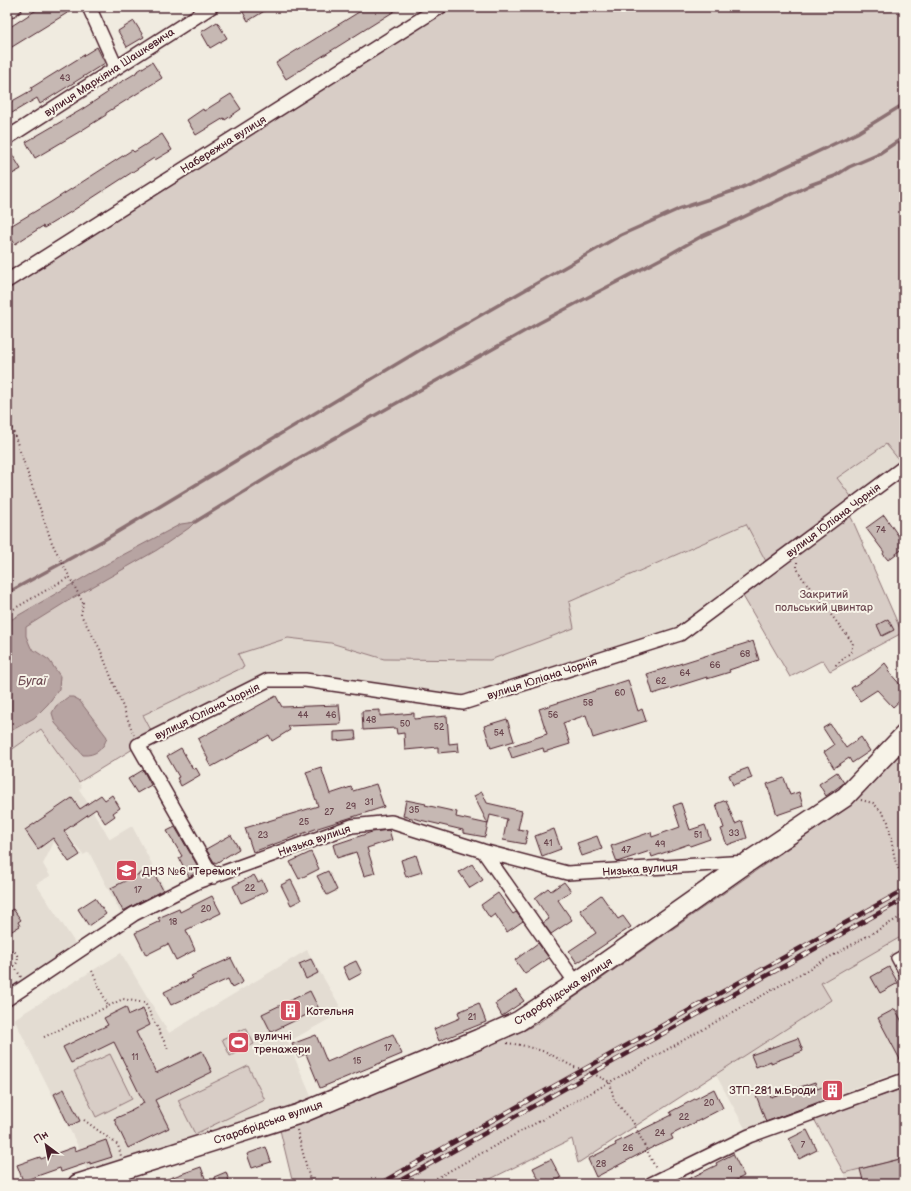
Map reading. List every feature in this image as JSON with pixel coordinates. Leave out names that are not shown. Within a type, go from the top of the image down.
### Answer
[{"type":"street","points":[[7,12],[15,7]]},
{"type":"street","points":[[89,7],[116,67]]},
{"type":"street","name":"вулиця Маркіяна Шашкевича","points":[[7,138],[211,7]]},
{"type":"street","name":"Набережна вулиця","points":[[7,281],[440,7]]},
{"type":"street","name":"вулиця Юліана Чорнія","points":[[138,745],[268,680],[304,680],[463,703],[680,634],[904,467]]},
{"type":"street","name":"Старобрідська вулиця","points":[[78,1184],[299,1114],[479,1040],[519,1021],[576,983],[748,862],[845,797],[904,735]]},
{"type":"street","points":[[138,745],[213,877]]},
{"type":"street","name":"Низька вулиця","points":[[7,999],[134,914],[197,882],[352,826],[391,822],[483,851],[567,873],[748,862]]},
{"type":"street","points":[[483,851],[576,983]]},
{"type":"street","points":[[656,1181],[749,1136],[904,1080]]},
{"type":"lane","points":[[904,953],[895,958],[904,975]]},
{"type":"path","points":[[7,422],[13,431],[52,543],[83,603],[81,615],[100,649],[138,745]]},
{"type":"path","points":[[796,557],[797,568],[801,576],[853,643],[851,652],[836,665],[836,668]]},
{"type":"path","points":[[7,613],[70,578]]},
{"type":"path","points":[[845,797],[873,803],[882,812],[888,822],[894,860],[899,871],[904,873]]},
{"type":"path","points":[[426,1184],[610,1082],[904,915]]},
{"type":"path","points":[[7,950],[14,951],[18,956],[18,962],[14,966],[7,968]]},
{"type":"path","points":[[14,966],[24,982]]},
{"type":"path","points":[[92,971],[108,1006]]},
{"type":"path","points":[[44,1037],[123,999],[146,1003],[168,1049]]},
{"type":"path","points":[[479,1040],[521,1045],[546,1052],[574,1067],[583,1069],[610,1082]]},
{"type":"path","points":[[610,1082],[614,1100],[633,1122],[656,1181]]},
{"type":"path","points":[[299,1114],[296,1124],[310,1180],[319,1184]]},
{"type":"path","points":[[84,1120],[118,1145],[122,1159]]},
{"type":"shaded area","points":[[886,443],[904,466],[856,503],[837,478]]},
{"type":"shaded area","points":[[747,524],[769,567],[680,634],[463,703],[268,680],[154,736],[143,715],[244,667],[238,654],[288,638],[331,643],[384,659],[569,602]]},
{"type":"shaded area","points":[[41,729],[82,787],[79,789],[110,839],[132,826],[166,891],[121,914],[89,852],[83,855],[66,833],[55,840],[43,864],[50,876],[36,884],[77,946],[7,993],[7,753]]},
{"type":"shaded area","points":[[904,935],[904,1070],[746,1130],[716,1075],[578,1164],[572,1140],[481,1184],[304,1184],[896,939]]},
{"type":"shaded area","points":[[307,950],[340,1006],[333,1017],[288,1042],[313,1101],[88,1174],[78,1146],[14,1019],[121,953],[169,1033]]},
{"type":"shaded area","points":[[904,1158],[904,1184],[847,1184],[844,1173]]},
{"type":"green space","points":[[450,7],[904,7],[904,466],[886,444],[837,478],[856,503],[769,567],[746,524],[569,602],[574,628],[490,660],[384,659],[331,643],[288,638],[238,654],[244,667],[143,715],[154,736],[79,782],[41,729],[7,753],[7,287],[446,11]]},
{"type":"green space","name":"Закритий польський цвинтар","points":[[847,512],[852,519],[902,633],[830,671],[823,660],[790,677],[740,591]]},
{"type":"green space","points":[[904,748],[904,935],[821,983],[831,1000],[578,1163],[572,1139],[480,1184],[293,1184],[280,1130],[310,1119],[527,1029],[538,1023],[853,803]]},
{"type":"green space","name":"вуличні тренажери","points":[[246,1028],[254,1044],[230,1056],[222,1039]]},
{"type":"green space","points":[[110,1054],[132,1099],[96,1117],[74,1071]]},
{"type":"green space","points":[[248,1066],[265,1100],[195,1134],[178,1100]]},
{"type":"green space","points":[[904,1088],[904,1158],[844,1173],[814,1119]]},
{"type":"water","name":"Бугаї","points":[[195,522],[189,528],[157,550],[71,599],[26,627],[26,636],[31,648],[49,660],[60,676],[59,689],[48,704],[34,718],[7,733],[7,622],[119,557],[181,524]]},
{"type":"water","points":[[68,697],[73,697],[79,700],[107,737],[104,745],[95,753],[83,755],[55,723],[52,713],[56,706]]},
{"type":"building","points":[[41,7],[77,7],[7,50],[7,29]]},
{"type":"building","points":[[240,7],[271,7],[248,21]]},
{"type":"building","points":[[367,7],[401,7],[286,79],[276,63]]},
{"type":"building","points":[[134,21],[144,37],[127,47],[118,31]]},
{"type":"building","points":[[217,22],[227,38],[210,48],[201,32]]},
{"type":"building","points":[[97,47],[105,63],[40,104],[37,98],[7,116],[7,104],[32,90],[31,88]]},
{"type":"building","points":[[152,62],[162,78],[106,113],[106,115],[35,158],[26,142],[81,110],[107,93],[106,91]]},
{"type":"building","points":[[231,94],[241,109],[225,120],[224,118],[196,135],[187,120],[203,109],[204,111]]},
{"type":"building","points":[[162,134],[172,150],[155,160],[154,158],[69,213],[44,228],[43,226],[15,244],[7,232],[7,228],[51,202],[132,150],[134,152]]},
{"type":"building","points":[[7,146],[21,169],[7,177]]},
{"type":"building","points":[[884,515],[904,544],[904,548],[888,560],[883,554],[884,552],[866,528]]},
{"type":"building","points":[[888,619],[894,630],[882,636],[877,625]]},
{"type":"building","points":[[753,641],[759,660],[729,670],[730,672],[707,679],[707,677],[653,694],[647,674]]},
{"type":"building","points":[[885,663],[890,670],[888,671],[904,689],[904,697],[893,707],[877,690],[860,701],[851,688],[874,673]]},
{"type":"building","points":[[628,680],[638,711],[642,709],[646,721],[593,738],[586,715],[563,723],[570,744],[544,752],[543,748],[512,758],[508,747],[547,734],[539,709]]},
{"type":"building","points":[[276,696],[282,707],[339,705],[341,724],[288,726],[290,730],[272,741],[269,735],[211,767],[198,739]]},
{"type":"building","points":[[380,710],[380,716],[414,713],[414,719],[447,716],[449,744],[458,743],[459,751],[438,753],[438,747],[405,750],[404,733],[397,734],[396,728],[363,730],[362,711]]},
{"type":"building","points":[[507,719],[514,741],[491,748],[484,726]]},
{"type":"building","points":[[830,724],[846,748],[861,737],[870,751],[852,763],[849,758],[834,768],[824,752],[834,745],[823,728]]},
{"type":"building","points":[[355,731],[356,739],[334,741],[334,732]]},
{"type":"building","points":[[181,748],[193,769],[196,768],[200,775],[181,786],[177,778],[179,777],[167,756]]},
{"type":"building","points":[[321,767],[330,794],[351,787],[353,791],[376,784],[384,807],[318,828],[253,852],[245,828],[318,806],[306,772]]},
{"type":"building","points":[[748,768],[752,778],[733,785],[729,775]]},
{"type":"building","points":[[143,770],[151,785],[137,793],[128,779]]},
{"type":"building","points":[[837,772],[844,783],[826,796],[819,784]]},
{"type":"building","points":[[784,778],[790,795],[799,792],[803,806],[777,815],[767,784]]},
{"type":"building","points":[[482,792],[487,803],[522,811],[518,829],[528,831],[525,844],[503,840],[507,819],[490,815],[488,824],[474,796]]},
{"type":"building","points":[[101,795],[105,800],[112,795],[120,808],[113,813],[115,816],[105,823],[96,809],[64,831],[80,855],[69,862],[53,838],[38,849],[25,830],[72,798],[80,809]]},
{"type":"building","points":[[406,800],[457,812],[456,817],[488,824],[485,837],[463,833],[463,830],[403,816]]},
{"type":"building","points":[[726,800],[735,824],[742,821],[747,838],[727,845],[721,829],[724,828],[716,804]]},
{"type":"building","points":[[681,803],[690,830],[705,825],[710,839],[690,846],[689,844],[652,857],[650,851],[617,862],[611,846],[651,832],[652,837],[680,827],[673,806]]},
{"type":"building","points":[[175,827],[200,870],[189,877],[179,858],[182,856],[167,831]]},
{"type":"building","points":[[554,829],[561,849],[542,856],[535,836]]},
{"type":"building","points":[[389,830],[392,840],[367,848],[375,873],[364,876],[356,852],[337,858],[333,845],[372,832]]},
{"type":"building","points":[[231,835],[239,849],[216,863],[214,862],[206,849]]},
{"type":"building","points":[[597,836],[602,849],[582,856],[577,843]]},
{"type":"building","points":[[311,852],[319,869],[299,879],[290,862]]},
{"type":"building","points":[[416,855],[422,872],[406,877],[401,860]]},
{"type":"building","points":[[472,864],[483,880],[470,888],[459,872]]},
{"type":"building","points":[[151,868],[163,890],[123,911],[111,888]]},
{"type":"building","points":[[328,871],[337,890],[327,895],[317,876]]},
{"type":"building","points":[[254,875],[258,882],[262,880],[267,891],[241,903],[233,886]]},
{"type":"building","points":[[291,880],[301,900],[291,905],[281,885]]},
{"type":"building","points":[[564,882],[571,891],[558,900],[572,920],[551,934],[543,923],[549,919],[535,898],[548,888],[551,891]]},
{"type":"building","points":[[498,893],[513,914],[516,912],[523,921],[507,932],[495,914],[490,918],[481,905]]},
{"type":"building","points":[[601,895],[618,919],[623,916],[631,927],[577,963],[569,951],[596,933],[580,910]]},
{"type":"building","points":[[212,896],[221,913],[186,930],[195,950],[176,960],[168,944],[146,955],[135,933],[160,921],[158,918],[179,909],[180,912]]},
{"type":"building","points":[[95,898],[106,914],[89,926],[78,909]]},
{"type":"building","points":[[13,909],[21,920],[18,922],[20,926],[7,934],[7,913]]},
{"type":"building","points":[[538,943],[549,958],[525,974],[515,960]]},
{"type":"building","points":[[231,958],[243,982],[232,988],[228,979],[171,1005],[164,992],[193,978],[191,976]]},
{"type":"building","points":[[311,959],[318,973],[306,979],[299,964]]},
{"type":"building","points":[[356,961],[362,973],[349,980],[343,967]]},
{"type":"building","points":[[889,967],[898,983],[880,993],[871,977]]},
{"type":"building","points":[[516,990],[524,1001],[502,1016],[495,1004]]},
{"type":"building","name":"Котельня","points":[[310,991],[319,1009],[271,1032],[262,1014]]},
{"type":"building","points":[[479,1003],[486,1022],[439,1041],[434,1029],[460,1018],[458,1012]]},
{"type":"building","points":[[126,1007],[129,1015],[143,1009],[150,1025],[136,1032],[156,1073],[202,1051],[212,1072],[155,1100],[169,1128],[128,1148],[114,1119],[132,1111],[131,1110],[144,1103],[114,1042],[71,1063],[63,1047],[108,1025],[104,1018]]},
{"type":"building","points":[[895,1009],[904,1025],[904,1067],[878,1018]]},
{"type":"building","points":[[393,1034],[402,1054],[320,1088],[306,1054],[298,1057],[292,1044],[316,1035],[327,1062]]},
{"type":"building","points":[[798,1038],[803,1051],[756,1067],[751,1055]]},
{"type":"building","points":[[815,1082],[817,1089],[836,1082],[840,1094],[766,1122],[756,1095],[769,1090],[771,1097]]},
{"type":"building","points":[[64,1089],[80,1121],[69,1126],[54,1094]]},
{"type":"building","points":[[714,1089],[723,1108],[671,1135],[673,1139],[655,1146],[596,1177],[588,1159],[616,1145],[615,1143],[672,1115],[670,1112]]},
{"type":"building","points":[[807,1130],[817,1150],[799,1159],[789,1139]]},
{"type":"building","points":[[106,1140],[112,1157],[90,1164],[90,1162],[61,1172],[60,1168],[23,1181],[17,1165],[40,1157],[41,1159],[74,1147],[75,1151]]},
{"type":"building","points":[[266,1147],[271,1162],[252,1168],[247,1154]]},
{"type":"building","points":[[733,1154],[744,1176],[729,1184],[678,1184],[717,1165],[716,1163]]},
{"type":"building","points":[[904,1158],[904,1184],[864,1184],[860,1169]]},
{"type":"building","points":[[551,1159],[561,1178],[549,1184],[541,1184],[533,1168]]},
{"type":"building","points":[[201,1167],[206,1181],[198,1184],[156,1184],[156,1183]]},
{"type":"building","points":[[226,1172],[230,1184],[217,1184],[214,1177]]},
{"type":"waterway","points":[[7,593],[104,540],[425,347],[621,235],[679,209],[739,189],[857,133],[904,104]]},
{"type":"waterway","points":[[195,522],[299,458],[539,323],[702,236],[810,185],[835,176],[849,167],[877,155],[904,137]]},
{"type":"railway","points":[[379,1184],[904,890]]},
{"type":"railway","points":[[394,1184],[904,899]]},
{"type":"place","name":"ДНЗ №6 \"Теремок\"","points":[[127,871]]},
{"type":"place","name":"Котельня","points":[[291,1011]]},
{"type":"place","name":"вуличні тренажери","points":[[238,1042]]},
{"type":"place","name":"ЗТП-281 м.Броди","points":[[832,1090]]}]
